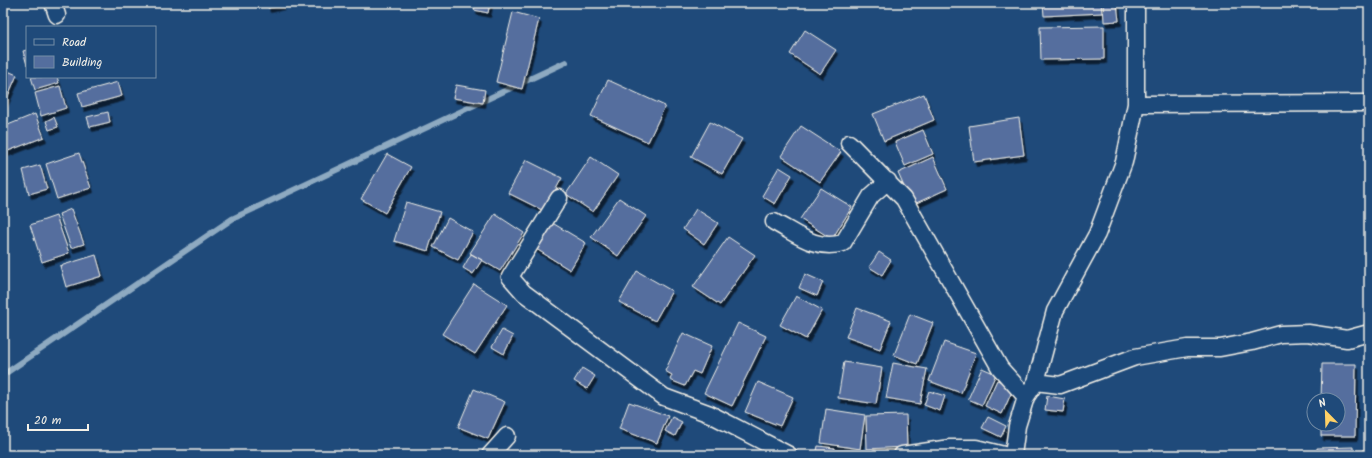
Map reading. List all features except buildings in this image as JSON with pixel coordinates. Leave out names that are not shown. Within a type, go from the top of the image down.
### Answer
[{"type":"street","points":[[1012,455],[1026,397],[1036,382],[1055,312],[1097,234],[1124,162],[1136,104],[1136,3]]},
{"type":"street","points":[[1136,104],[1369,103]]},
{"type":"street","points":[[849,143],[904,199],[1000,368],[1026,397]]},
{"type":"street","points":[[774,222],[820,246],[832,247],[843,243],[871,196],[888,181]]},
{"type":"street","points":[[558,198],[510,277],[524,293],[664,397],[710,414],[790,455]]},
{"type":"street","points":[[1036,382],[1060,386],[1135,357],[1188,348],[1220,348],[1252,342],[1280,334],[1308,333],[1347,339],[1369,334]]},
{"type":"street","points":[[490,455],[507,436]]},
{"type":"street","points":[[902,455],[950,448],[976,448],[1004,455]]},
{"type":"waterway","points":[[3,375],[232,219],[566,62]]}]
